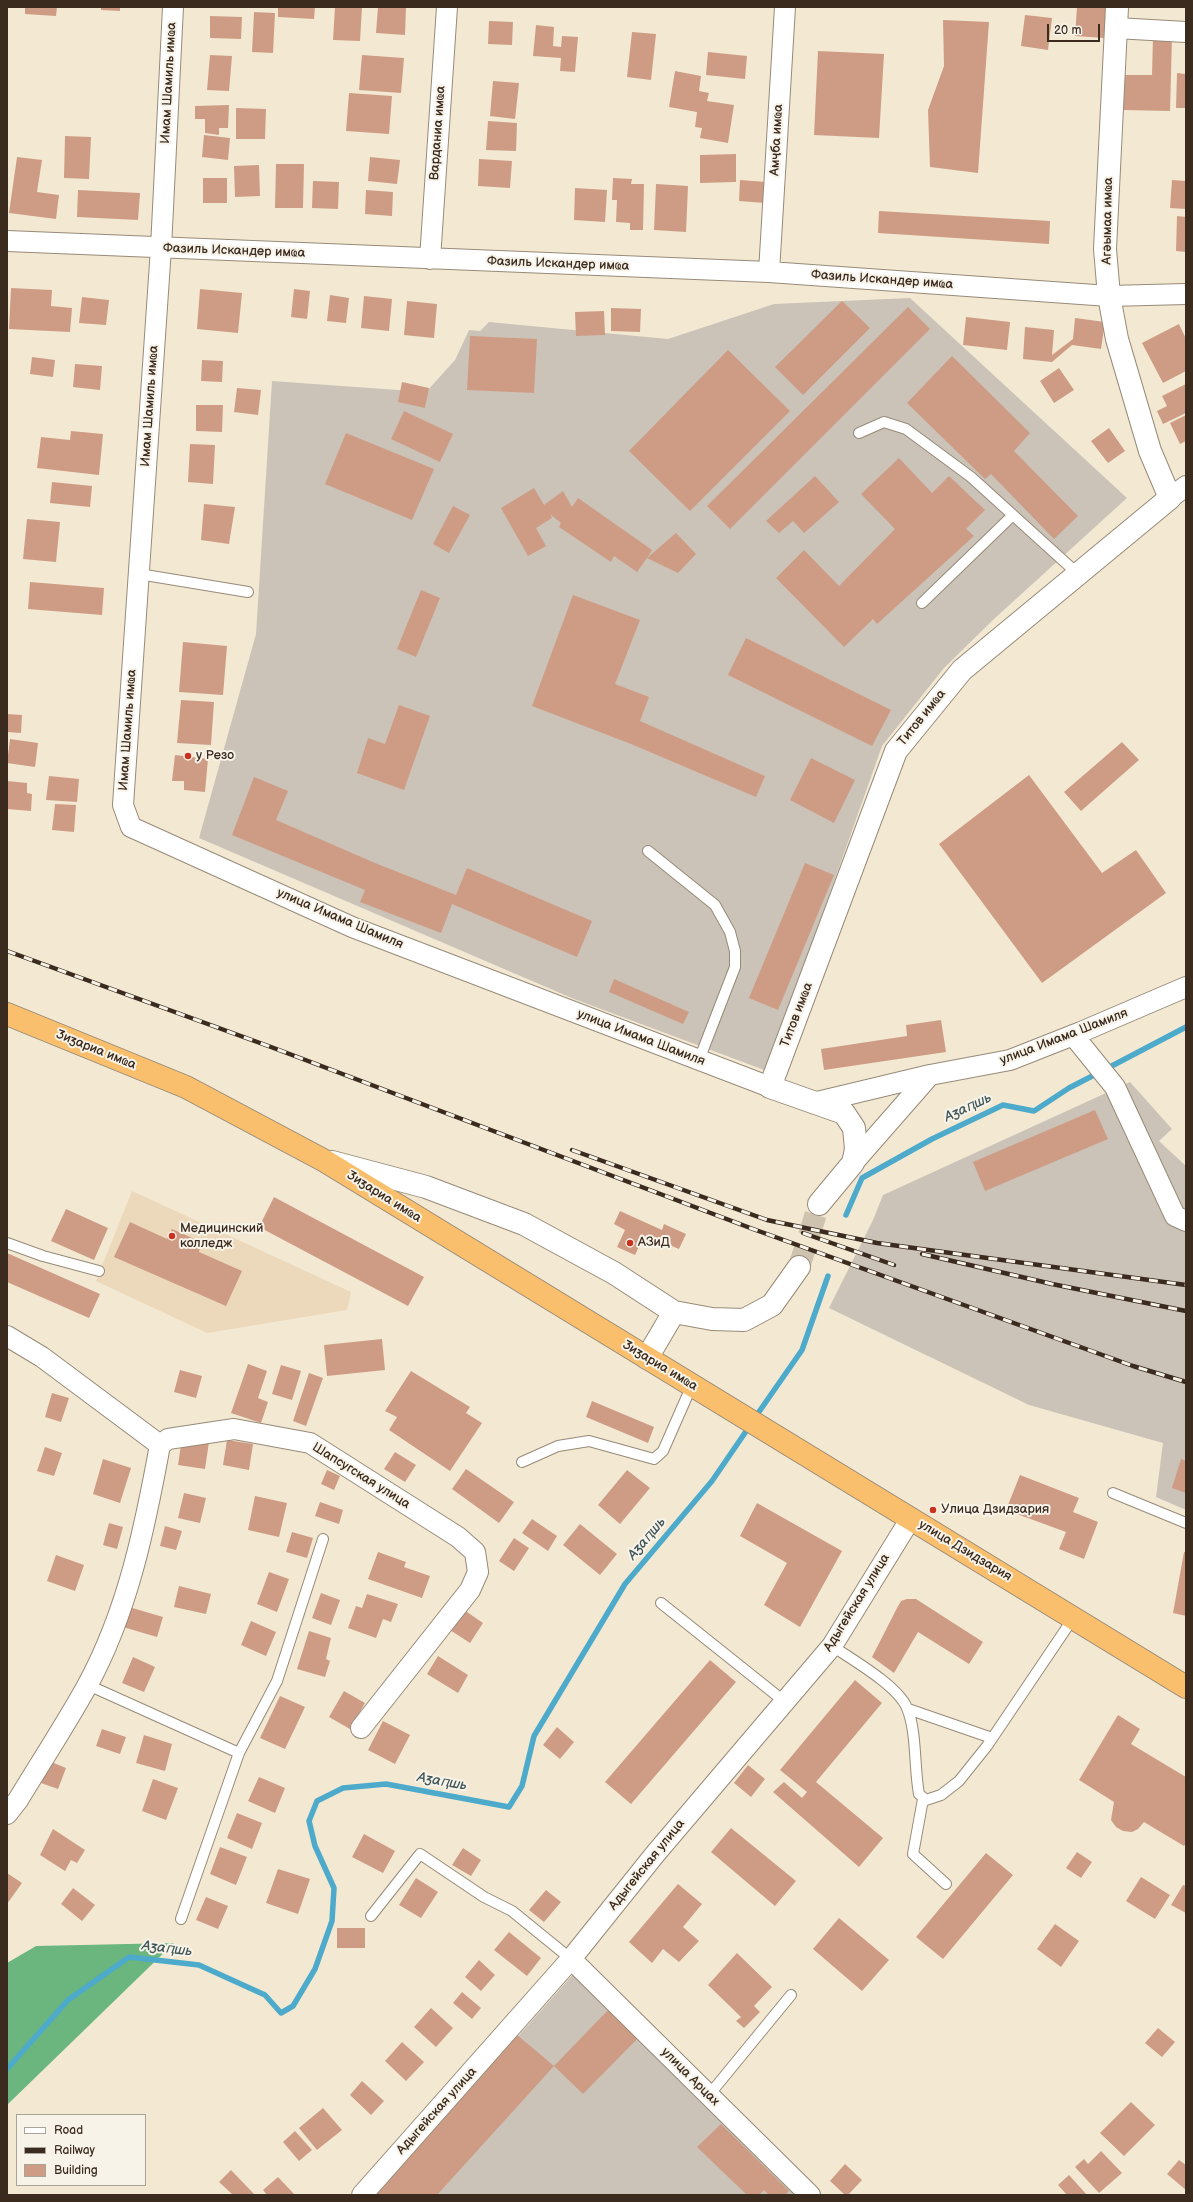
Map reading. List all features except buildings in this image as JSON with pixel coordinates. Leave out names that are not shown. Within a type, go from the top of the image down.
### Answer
[{"type":"highway","name":"Ӡиӡариа имҩа","points":[[7,1014],[186,1087],[325,1161],[743,1415]]},
{"type":"highway","name":"улица Дзидзария","points":[[743,1415],[1186,1686]]},
{"type":"street","name":"Имам Шамиль имҩа","points":[[123,805],[161,248],[173,7]]},
{"type":"street","name":"Варданиа имҩа","points":[[430,259],[447,7]]},
{"type":"street","name":"Амҷба имҩа","points":[[770,272],[785,7]]},
{"type":"street","points":[[1116,18],[1186,32]]},
{"type":"street","name":"Агәымаа имҩа","points":[[1116,18],[1105,249],[1109,296],[1117,339],[1150,451],[1178,492]]},
{"type":"street","name":"Фазиль Искандер имҩа","points":[[7,241],[770,272],[1109,296],[1186,294]]},
{"type":"street","name":"Титов имҩа","points":[[770,1087],[896,750],[962,670],[1178,492]]},
{"type":"street","name":"улица Имама Шамиля","points":[[123,805],[131,827],[352,927],[813,1103],[930,1075],[1010,1060],[1186,987]]},
{"type":"street","points":[[1073,1035],[1087,1050],[1115,1087],[1175,1216],[1186,1221]]},
{"type":"street","points":[[819,1204],[930,1075]]},
{"type":"street","points":[[813,1103],[844,1113],[854,1128],[856,1149],[853,1163]]},
{"type":"street","points":[[325,1161],[426,1187],[524,1224],[614,1273],[674,1312],[712,1319],[744,1320],[772,1304],[799,1267]]},
{"type":"street","points":[[647,1358],[674,1312]]},
{"type":"street","points":[[7,1336],[42,1357],[160,1445],[138,1554],[122,1606],[88,1685],[18,1800],[7,1814]]},
{"type":"street","name":"Шапсугская улица","points":[[160,1445],[168,1439],[234,1429],[310,1443],[458,1537],[475,1552],[478,1572],[470,1590],[361,1728]]},
{"type":"street","name":"Адыгейская улица","points":[[362,2195],[571,1959],[656,1853],[832,1646],[911,1518]]},
{"type":"street","name":"улица Арцах","points":[[571,1959],[810,2195]]},
{"type":"lane","points":[[859,433],[884,422],[906,429],[970,477],[1078,574]]},
{"type":"lane","points":[[922,603],[1013,515]]},
{"type":"lane","points":[[138,574],[248,592]]},
{"type":"lane","points":[[648,851],[715,905],[730,932],[734,944],[735,967],[698,1060]]},
{"type":"lane","points":[[7,1243],[43,1256],[99,1271]]},
{"type":"lane","points":[[522,1462],[558,1446],[588,1441],[654,1459],[663,1451],[692,1385]]},
{"type":"lane","points":[[1113,1493],[1186,1523]]},
{"type":"lane","points":[[182,1919],[239,1753],[277,1681],[323,1539]]},
{"type":"lane","points":[[661,1603],[785,1702]]},
{"type":"lane","points":[[832,1646],[900,1695],[908,1709],[912,1727],[919,1794],[923,1799],[931,1800],[941,1795],[959,1781],[992,1738],[1074,1617]]},
{"type":"lane","points":[[88,1685],[239,1753]]},
{"type":"lane","points":[[908,1709],[992,1738]]},
{"type":"lane","points":[[923,1799],[913,1854],[946,1884]]},
{"type":"lane","points":[[371,1916],[420,1854],[484,1897],[512,1910],[571,1959]]},
{"type":"lane","points":[[709,2095],[791,1995]]},
{"type":"shaded area","points":[[910,298],[1127,498],[994,619],[944,668],[882,746],[767,1071],[574,999],[199,838],[256,634],[272,381],[426,392],[455,360],[469,330],[480,331],[489,322],[668,339],[774,304]]},
{"type":"shaded area","points":[[1130,1082],[1172,1129],[1159,1141],[1186,1166],[1186,1510],[1156,1497],[1163,1443],[1029,1405],[829,1308],[873,1220],[883,1195]]},
{"type":"shaded area","name":"Медицинский колледж","points":[[132,1191],[351,1292],[347,1310],[207,1333],[96,1281]]},
{"type":"shaded area","points":[[576,1971],[800,2195],[377,2195]]},
{"type":"green space","points":[[174,1943],[7,2105],[7,1963],[36,1946]]},
{"type":"waterway","name":"Аӡаԥшь","points":[[1106,1069],[1186,1027]]},
{"type":"waterway","name":"Аӡаԥшь","points":[[846,1215],[862,1178],[932,1139],[1003,1105],[1034,1111],[1069,1088],[1098,1073]]},
{"type":"waterway","name":"Аӡаԥшь","points":[[754,1419],[802,1350],[828,1276]]},
{"type":"waterway","name":"Аӡаԥшь","points":[[7,2069],[68,2000],[129,1957],[199,1965],[265,1995],[281,2013],[293,2006],[315,1969],[332,1921],[334,1888],[315,1846],[309,1821],[317,1801],[343,1788],[386,1784],[509,1807],[522,1786],[534,1736],[625,1584],[712,1481],[749,1427]]},
{"type":"tunnel","points":[[799,1267],[819,1204]]},
{"type":"railway","points":[[7,951],[271,1047],[753,1229],[1133,1366],[1186,1382]]},
{"type":"railway","points":[[572,1150],[767,1220],[877,1243],[1186,1285]]},
{"type":"railway","points":[[803,1233],[894,1265]]},
{"type":"railway","points":[[922,1254],[1052,1284],[1186,1311]]},
{"type":"place","name":"у Резо","points":[[188,756]]},
{"type":"place","name":"Медицинский колледж","points":[[172,1236]]},
{"type":"place","name":"АЗиД","points":[[630,1243]]},
{"type":"place","name":"Улица Дзидзария","points":[[933,1510]]}]
